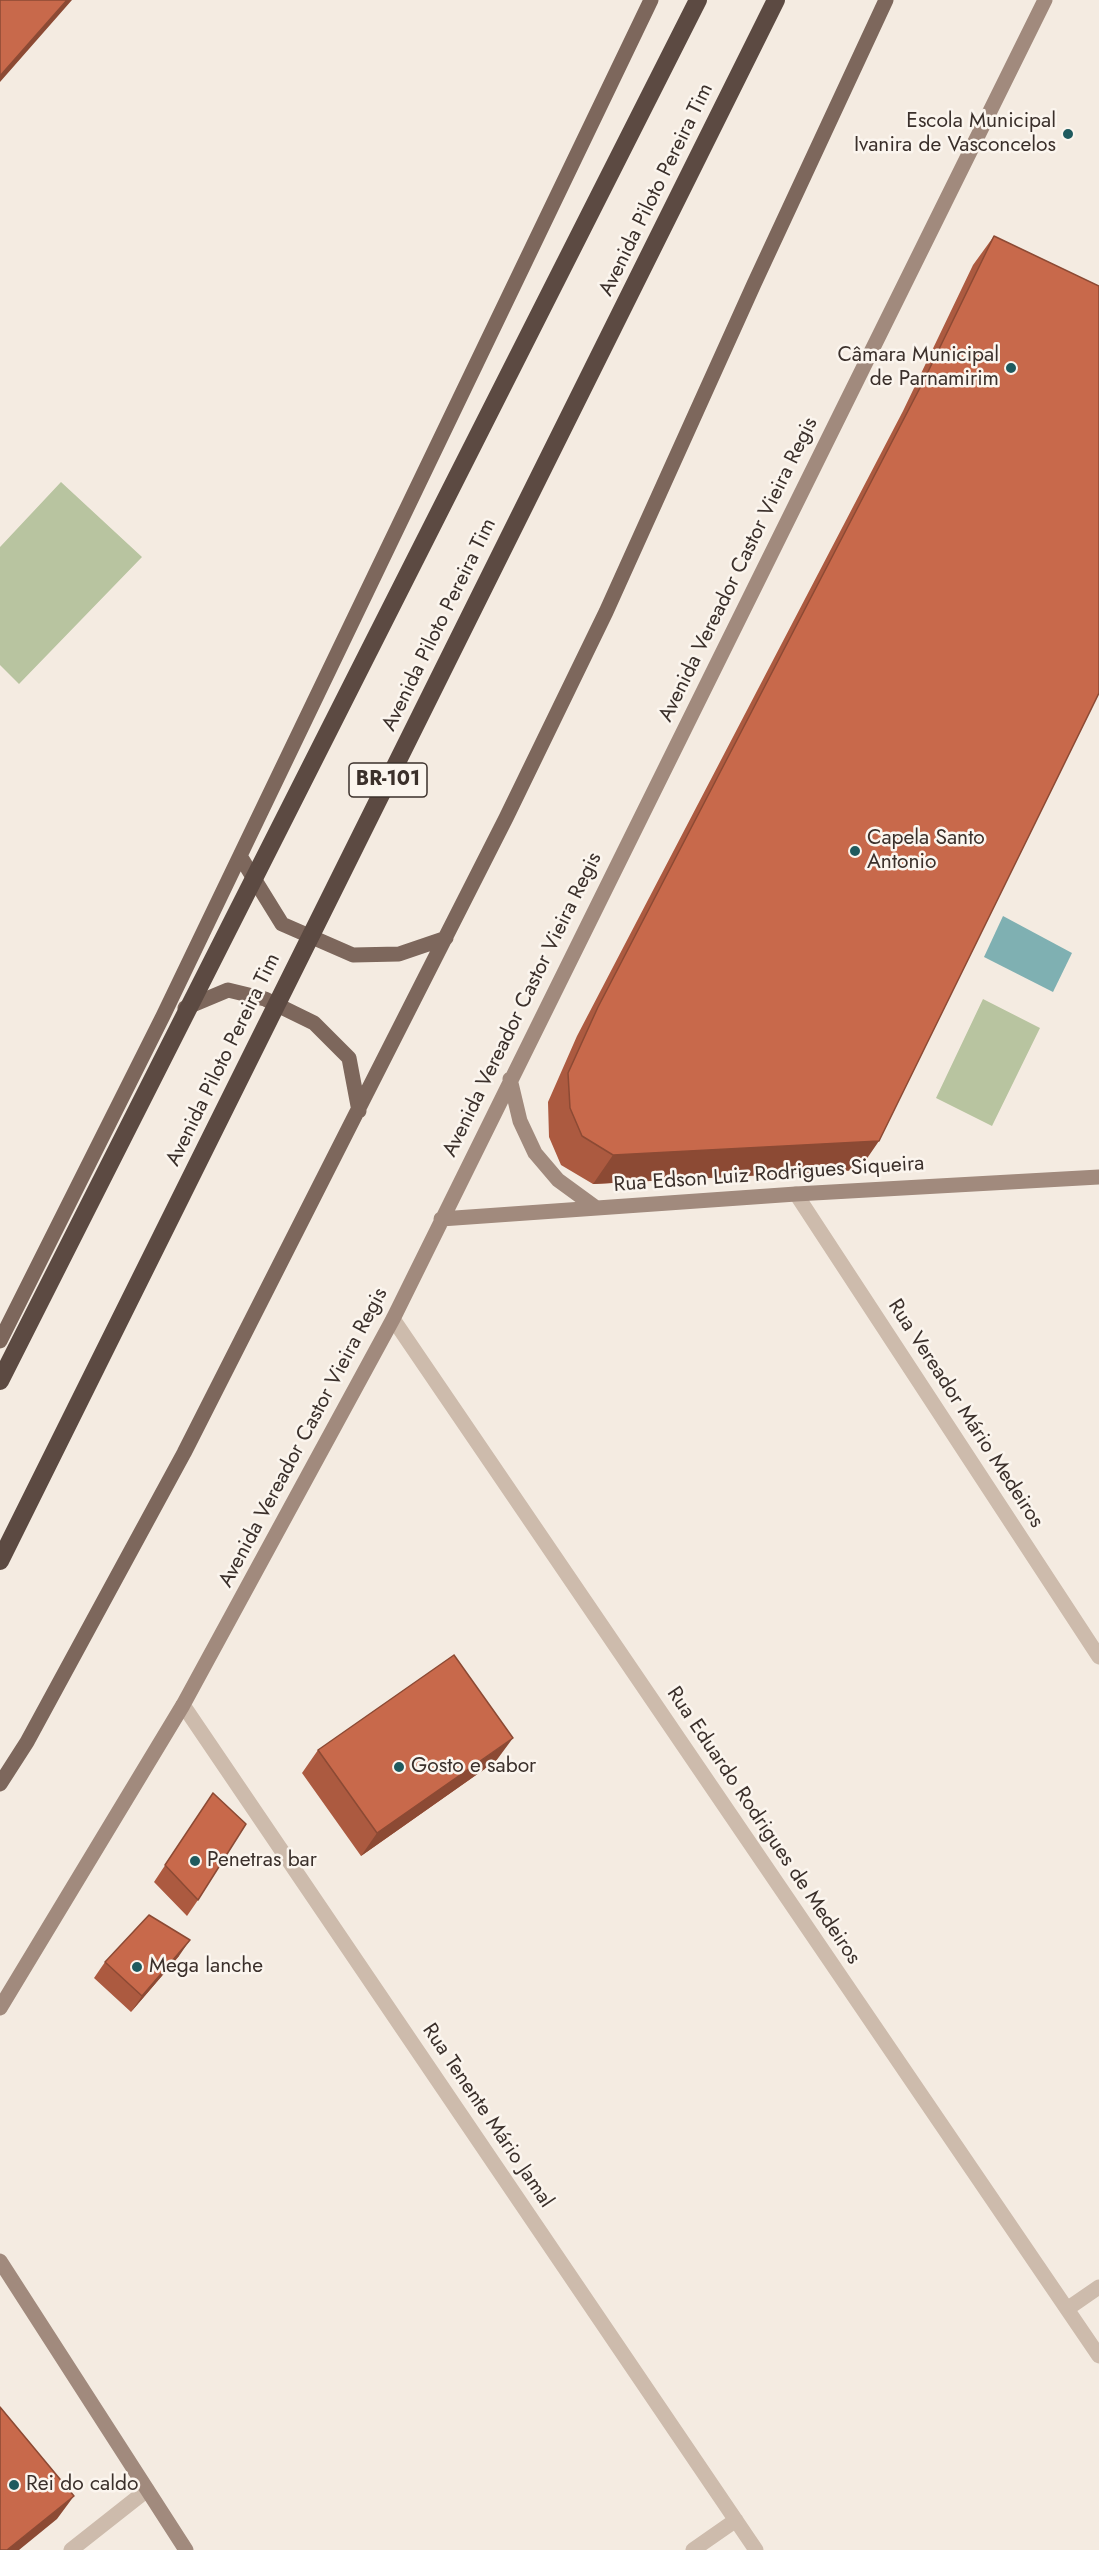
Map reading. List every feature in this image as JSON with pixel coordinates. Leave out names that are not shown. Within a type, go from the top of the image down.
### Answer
[{"type":"highway","points":[[0,1381],[698,0]]},
{"type":"highway","name":"Avenida Piloto Pereira Tim","points":[[0,1561],[777,0]]},
{"type":"main road","points":[[0,1341],[163,1016],[651,0]]},
{"type":"main road","points":[[0,1784],[27,1742],[184,1453],[446,938],[606,612],[754,284],[886,0]]},
{"type":"main road","name":"Avenida Vereador Castor Vieira Regis","points":[[0,2008],[183,1705],[393,1319],[1045,0]]},
{"type":"main road","points":[[240,856],[282,924],[353,955],[399,954],[446,938]]},
{"type":"main road","points":[[163,1016],[228,990],[265,999],[314,1023],[349,1058],[358,1111]]},
{"type":"main road","points":[[510,1079],[520,1121],[535,1153],[558,1180],[595,1207]]},
{"type":"main road","name":"Rua Edson Luiz Rodrigues Siqueira","points":[[441,1219],[796,1194],[1099,1177]]},
{"type":"main road","points":[[0,2261],[186,2550]]},
{"type":"street","name":"Rua Vereador Mário Medeiros","points":[[796,1194],[1099,1657]]},
{"type":"street","name":"Rua Eduardo Rodrigues de Medeiros","points":[[393,1319],[1099,2356]]},
{"type":"street","name":"Rua Tenente Mário Jamal","points":[[183,1705],[756,2550]]},
{"type":"street","points":[[1067,2309],[1099,2287]]},
{"type":"street","points":[[71,2550],[147,2490]]},
{"type":"street","points":[[693,2550],[736,2520]]},
{"type":"green space","points":[[61,482],[142,557],[19,684],[0,665],[0,547]]},
{"type":"green space","points":[[983,999],[1040,1028],[992,1126],[936,1098]]},
{"type":"water","points":[[1003,916],[1072,953],[1053,992],[984,957]]},
{"type":"building","points":[[0,0],[67,0],[0,76]]},
{"type":"building","points":[[994,236],[1099,286],[1099,693],[879,1141],[613,1155],[582,1136],[570,1108],[568,1073],[598,1007],[923,382]]},
{"type":"building","name":"Gosto e sabor","points":[[454,1655],[513,1738],[377,1833],[318,1750]]},
{"type":"building","name":"Penetras bar","points":[[213,1793],[246,1824],[198,1900],[165,1865]]},
{"type":"building","name":"Mega lanche","points":[[149,1915],[190,1940],[142,1996],[105,1962]]},
{"type":"building","points":[[0,2407],[74,2496],[7,2550],[0,2550]]},
{"type":"place","name":"Escola Municipal Ivanira de Vasconcelos","points":[[1068,134]]},
{"type":"place","name":"Câmara Municipal de Parnamirim","points":[[1011,368]]},
{"type":"place","name":"Capela Santo Antonio","points":[[855,851]]},
{"type":"place","name":"Gosto e sabor","points":[[399,1767]]},
{"type":"place","name":"Penetras bar","points":[[195,1861]]},
{"type":"place","name":"Mega lanche","points":[[137,1967]]},
{"type":"place","name":"Rei do caldo","points":[[14,2485]]}]
